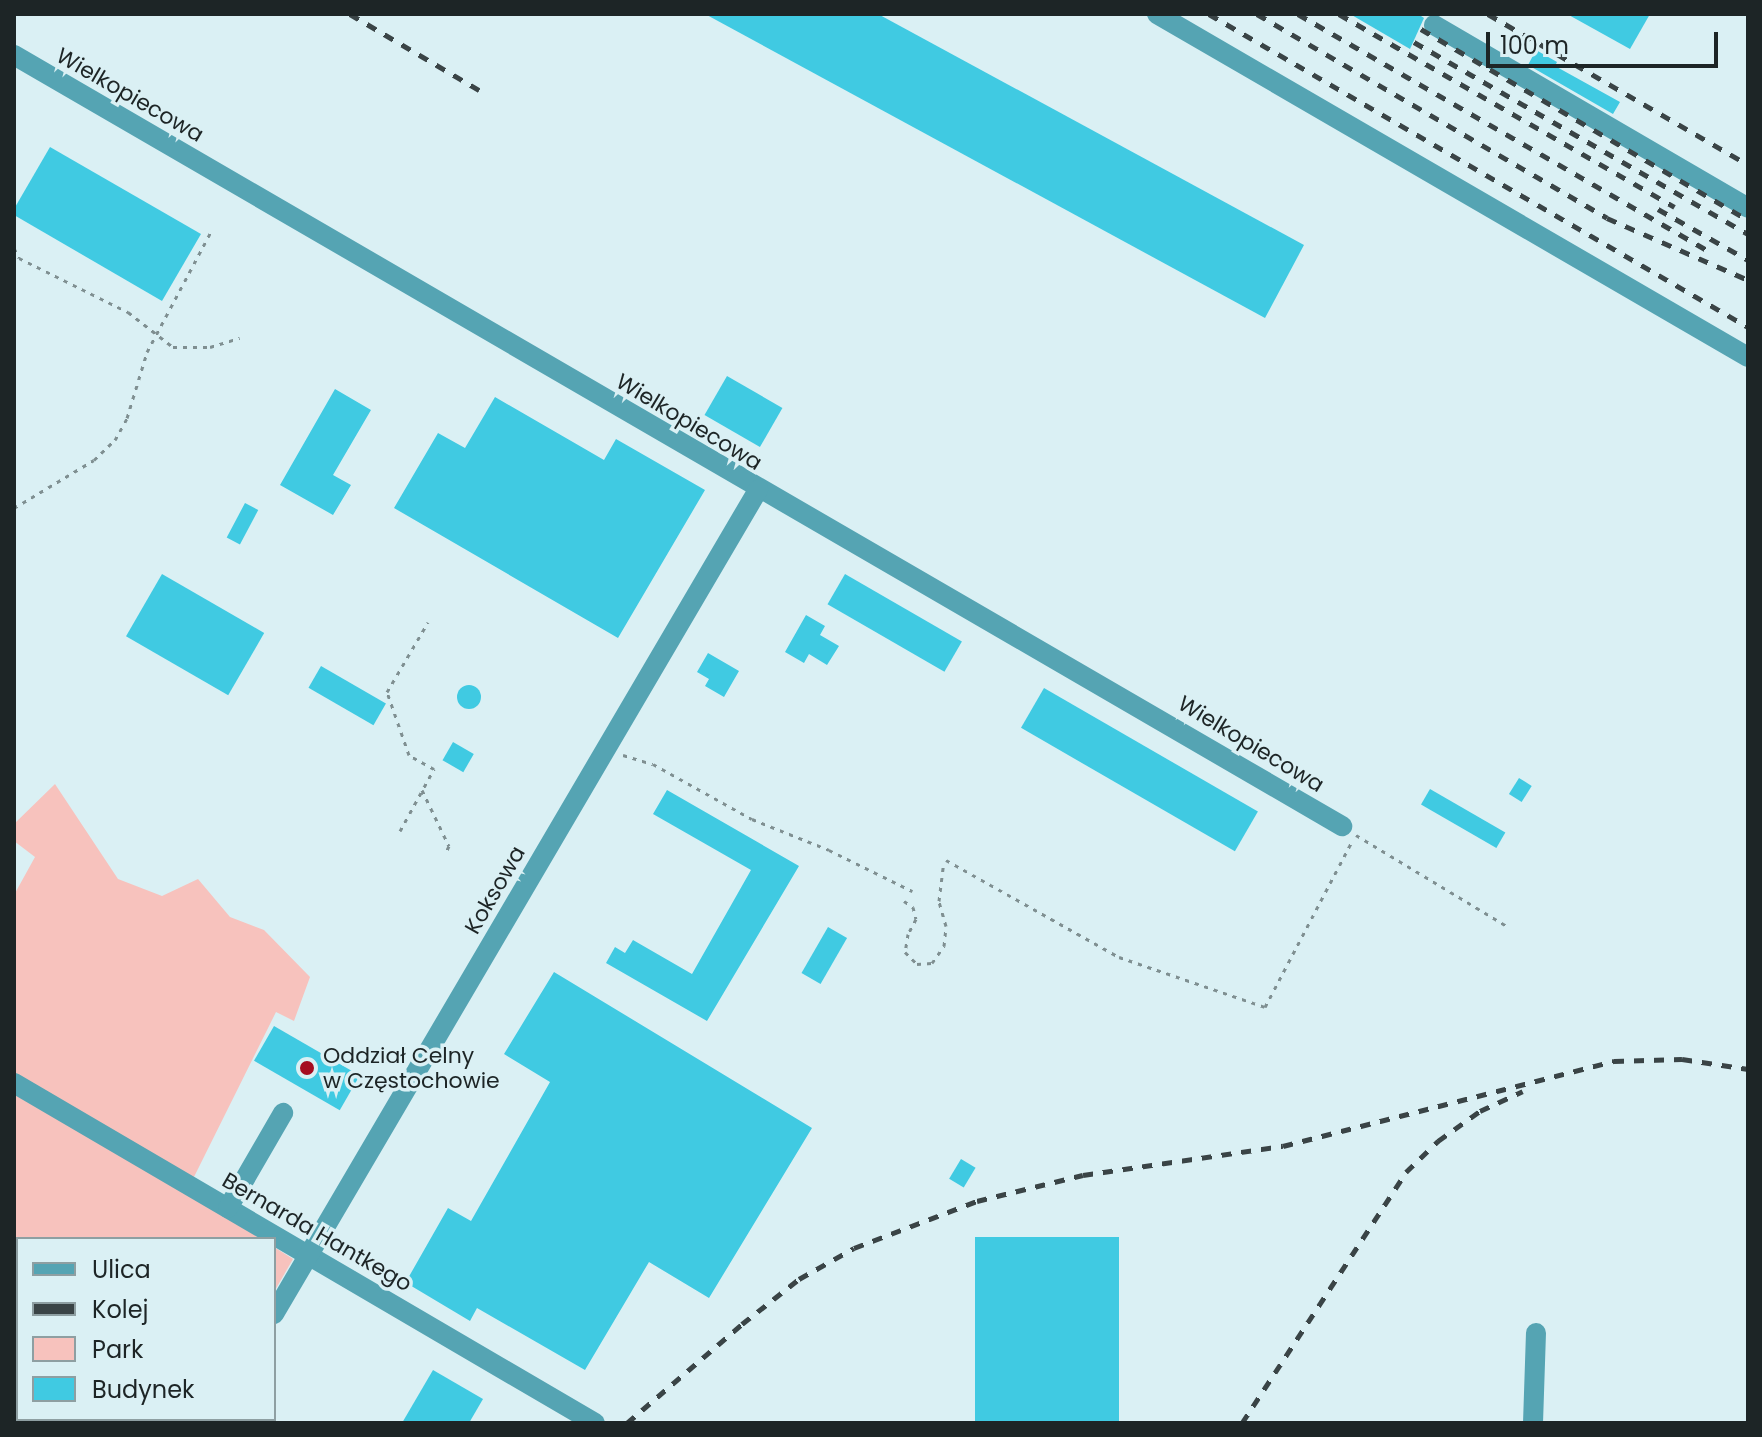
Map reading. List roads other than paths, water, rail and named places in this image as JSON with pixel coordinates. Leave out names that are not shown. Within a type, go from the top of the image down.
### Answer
[{"type":"street","points":[[1157,14],[1748,357]]},
{"type":"street","points":[[1434,25],[1748,208]]},
{"type":"street","name":"Wielkopiecowa","points":[[14,55],[758,490],[1342,826]]},
{"type":"street","name":"Koksowa","points":[[276,1311],[758,490]]},
{"type":"street","name":"Bernarda Hantkego","points":[[14,1083],[595,1423]]},
{"type":"street","points":[[228,1208],[283,1113]]},
{"type":"street","points":[[1533,1423],[1536,1333]]},
{"type":"railway","points":[[350,14],[479,90]]},
{"type":"railway","points":[[1209,14],[1748,327]]},
{"type":"railway","points":[[1257,14],[1607,218],[1748,280]]},
{"type":"railway","points":[[1298,14],[1710,252]]},
{"type":"railway","points":[[1339,14],[1675,207]]},
{"type":"railway","points":[[1488,14],[1748,165]]},
{"type":"railway","points":[[1421,29],[1748,220]]},
{"type":"railway","points":[[1414,42],[1748,234]]},
{"type":"railway","points":[[1658,209],[1748,260]]},
{"type":"railway","points":[[627,1423],[799,1279],[854,1248],[977,1201],[1083,1175],[1283,1146],[1614,1061],[1682,1059],[1748,1069]]},
{"type":"railway","points":[[1242,1423],[1406,1172],[1438,1141],[1480,1111],[1523,1091]]},
{"type":"place","name":"Oddział Celny w Częstochowie","points":[[307,1068]]}]
